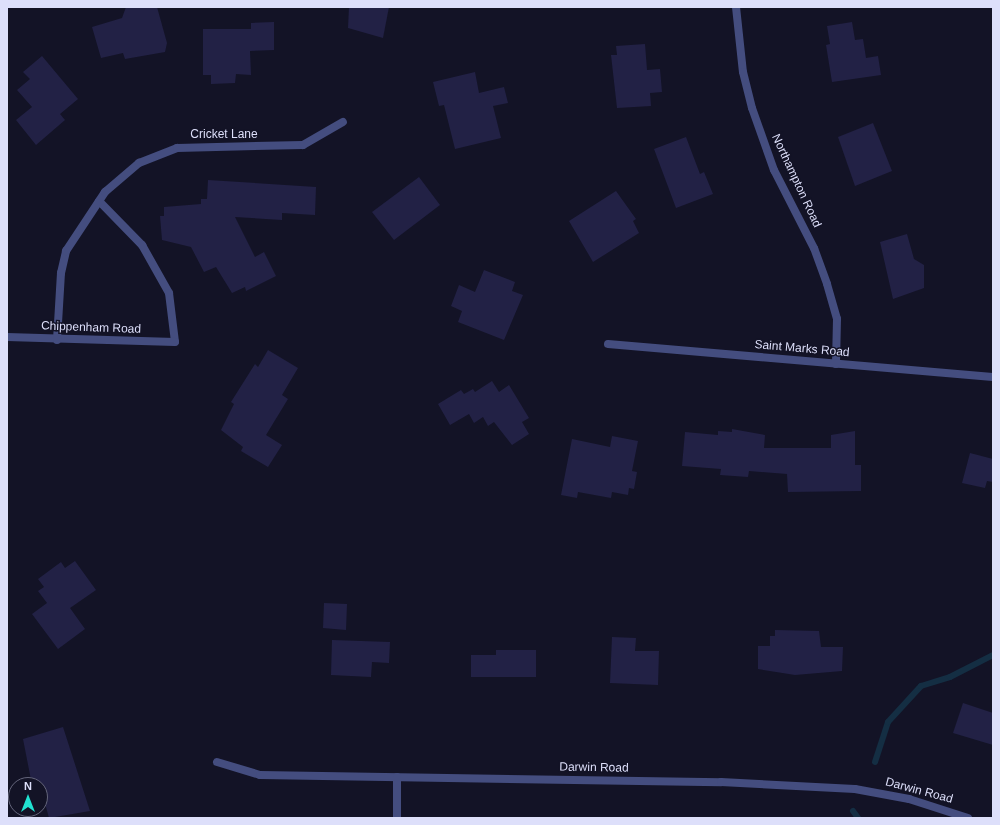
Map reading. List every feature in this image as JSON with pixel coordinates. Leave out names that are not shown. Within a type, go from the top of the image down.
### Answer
[{"type":"street","name":"Northampton Road","points":[[736,7],[743,72],[758,126],[828,284],[837,319],[836,364]]},
{"type":"street","name":"Cricket Lane","points":[[57,340],[61,273],[66,251],[99,201],[139,163],[176,148],[303,145],[343,122]]},
{"type":"street","name":"Chippenham Road","points":[[7,337],[57,340],[175,342],[169,293],[142,245],[99,201]]},
{"type":"street","name":"Saint Marks Road","points":[[608,344],[993,377]]},
{"type":"street","name":"Darwin Road","points":[[217,762],[260,775],[721,782],[848,789],[891,794],[968,818]]},
{"type":"street","points":[[397,777],[397,818]]},
{"type":"building","points":[[126,7],[157,7],[167,43],[165,52],[125,59],[123,53],[101,58],[92,27],[122,18]]},
{"type":"building","points":[[349,7],[389,7],[383,38],[348,28]]},
{"type":"building","points":[[274,22],[274,50],[250,51],[251,75],[236,74],[235,83],[211,84],[211,75],[203,75],[203,29],[251,29],[251,23]]},
{"type":"building","points":[[852,22],[855,40],[863,39],[866,58],[878,56],[881,75],[832,82],[826,45],[830,44],[827,26]]},
{"type":"building","points":[[645,44],[647,70],[660,69],[662,92],[650,93],[651,106],[617,108],[611,55],[617,55],[616,46]]},
{"type":"building","points":[[42,56],[78,99],[60,114],[65,120],[36,145],[16,120],[32,107],[17,90],[30,79],[23,72]]},
{"type":"building","points":[[475,72],[479,93],[504,87],[508,103],[493,106],[501,138],[455,149],[444,105],[439,106],[433,82]]},
{"type":"building","points":[[873,123],[892,171],[855,186],[838,137]]},
{"type":"building","points":[[686,137],[700,174],[704,172],[713,194],[676,208],[654,149]]},
{"type":"building","points":[[419,177],[440,205],[394,240],[372,212]]},
{"type":"building","points":[[208,180],[316,187],[315,215],[282,213],[282,220],[235,217],[255,257],[264,252],[276,276],[246,291],[245,287],[232,293],[216,267],[204,272],[191,247],[162,240],[160,216],[164,216],[164,207],[201,204],[201,199],[207,199]]},
{"type":"building","points":[[616,191],[636,219],[633,221],[639,233],[593,262],[569,221]]},
{"type":"building","points":[[907,234],[914,259],[924,265],[924,288],[893,299],[880,242]]},
{"type":"building","points":[[484,270],[515,282],[512,291],[523,295],[504,340],[458,322],[462,311],[451,306],[459,285],[475,292]]},
{"type":"building","points":[[268,350],[298,368],[282,395],[288,399],[266,435],[282,445],[268,467],[241,451],[243,447],[221,430],[234,404],[231,402],[255,364],[258,367]]},
{"type":"building","points":[[492,381],[499,392],[509,385],[529,418],[522,422],[529,434],[512,445],[494,422],[488,426],[483,417],[474,423],[469,414],[450,425],[438,404],[461,390],[464,394],[473,389],[475,392]]},
{"type":"building","points":[[732,429],[765,435],[764,448],[831,448],[831,435],[855,431],[855,465],[861,465],[861,491],[788,492],[787,474],[749,471],[748,477],[720,475],[721,469],[682,466],[685,432],[718,435],[718,431],[732,432]]},
{"type":"building","points":[[612,436],[638,441],[632,471],[637,472],[634,489],[629,488],[628,495],[612,492],[611,498],[578,492],[577,498],[561,495],[572,439],[610,447]]},
{"type":"building","points":[[970,453],[993,459],[993,482],[987,481],[985,488],[962,483]]},
{"type":"building","points":[[75,561],[96,590],[70,608],[85,629],[58,649],[32,614],[47,603],[38,591],[44,587],[38,579],[61,562],[65,568]]},
{"type":"building","points":[[324,603],[347,604],[346,630],[323,628]]},
{"type":"building","points":[[775,630],[819,631],[821,647],[843,647],[842,671],[795,675],[758,669],[758,646],[770,646],[770,636],[775,636]]},
{"type":"building","points":[[612,637],[636,638],[635,651],[659,651],[658,685],[610,683]]},
{"type":"building","points":[[332,640],[390,642],[389,663],[372,662],[371,677],[331,675]]},
{"type":"building","points":[[496,650],[536,650],[536,677],[471,677],[471,655],[496,655]]},
{"type":"building","points":[[963,703],[993,713],[993,745],[953,733]]},
{"type":"building","points":[[63,727],[90,811],[49,818],[48,777],[30,777],[23,739]]},
{"type":"waterway","points":[[875,762],[888,722],[921,686],[950,677],[993,655]]},
{"type":"waterway","points":[[853,811],[858,818]]}]
